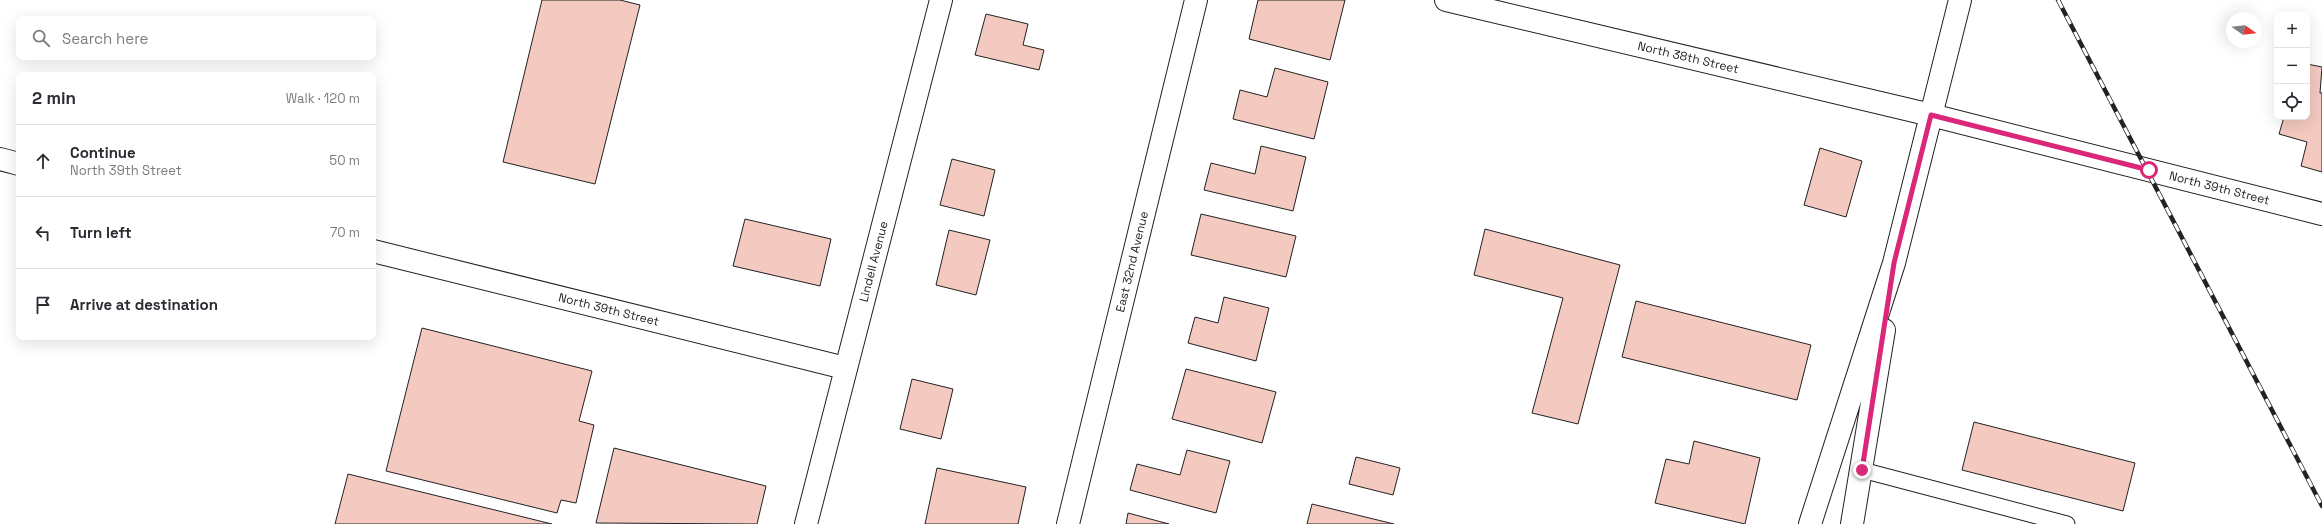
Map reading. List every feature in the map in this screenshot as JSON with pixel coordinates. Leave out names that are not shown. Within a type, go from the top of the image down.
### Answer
[{"type":"street","name":"Lindell Avenue","points":[[806,524],[941,0]]},
{"type":"street","name":"East 32nd Avenue","points":[[1068,524],[1196,0]]},
{"type":"street","name":"North 38th Street","points":[[1446,0],[1931,115]]},
{"type":"street","points":[[1810,524],[1894,263],[1960,0]]},
{"type":"street","name":"North 39th Street","points":[[1931,115],[2322,214]]},
{"type":"street","points":[[0,159],[16,163]]},
{"type":"street","name":"North 39th Street","points":[[376,252],[845,368]]},
{"type":"street","points":[[1852,524],[1862,470],[1894,263]]},
{"type":"lane","points":[[1862,470],[2067,524]]},
{"type":"building","points":[[542,0],[620,0],[640,5],[595,184],[503,162]]},
{"type":"building","points":[[1258,0],[1345,0],[1330,60],[1249,39]]},
{"type":"building","points":[[986,14],[1028,24],[1023,45],[1044,50],[1039,70],[975,55]]},
{"type":"building","points":[[2310,65],[2322,67],[2320,93],[2322,93],[2322,172],[2301,166],[2307,142],[2279,134],[2283,120],[2310,120]]},
{"type":"building","points":[[1275,68],[1328,82],[1314,139],[1233,119],[1240,90],[1267,97]]},
{"type":"building","points":[[1261,146],[1306,157],[1293,211],[1204,190],[1211,163],[1255,174]]},
{"type":"building","points":[[1820,148],[1862,161],[1846,217],[1804,205]]},
{"type":"building","points":[[952,159],[995,170],[984,216],[940,205]]},
{"type":"building","points":[[1201,214],[1296,236],[1286,277],[1191,255]]},
{"type":"building","points":[[745,219],[831,239],[820,286],[733,266]]},
{"type":"building","points":[[1485,229],[1620,265],[1578,424],[1532,413],[1563,298],[1474,275]]},
{"type":"building","points":[[949,230],[990,240],[976,295],[936,285]]},
{"type":"building","points":[[1224,297],[1269,308],[1256,361],[1188,343],[1195,317],[1218,323]]},
{"type":"building","points":[[1636,301],[1811,345],[1797,400],[1622,357]]},
{"type":"building","points":[[422,328],[592,371],[579,421],[594,425],[576,503],[561,500],[557,513],[386,471]]},
{"type":"building","points":[[1186,369],[1276,392],[1262,443],[1172,419]]},
{"type":"building","points":[[912,379],[953,389],[941,439],[900,429]]},
{"type":"building","points":[[1974,422],[2135,463],[2123,511],[1962,470]]},
{"type":"building","points":[[1694,441],[1760,458],[1745,524],[1655,503],[1666,459],[1689,464]]},
{"type":"building","points":[[614,448],[766,486],[757,524],[596,523]]},
{"type":"building","points":[[1187,450],[1230,461],[1216,513],[1130,490],[1137,464],[1180,475]]},
{"type":"building","points":[[1356,457],[1400,468],[1393,495],[1349,484]]},
{"type":"building","points":[[937,468],[1026,487],[1018,524],[925,524]]},
{"type":"building","points":[[348,474],[552,524],[335,524]]},
{"type":"building","points":[[1312,504],[1394,524],[1307,524]]},
{"type":"building","points":[[1128,513],[1169,524],[1126,524]]},
{"type":"railway","points":[[2058,0],[2322,506]]},
{"type":"route","points":[[1862,470],[1894,263],[1931,115],[2149,170]]}]
